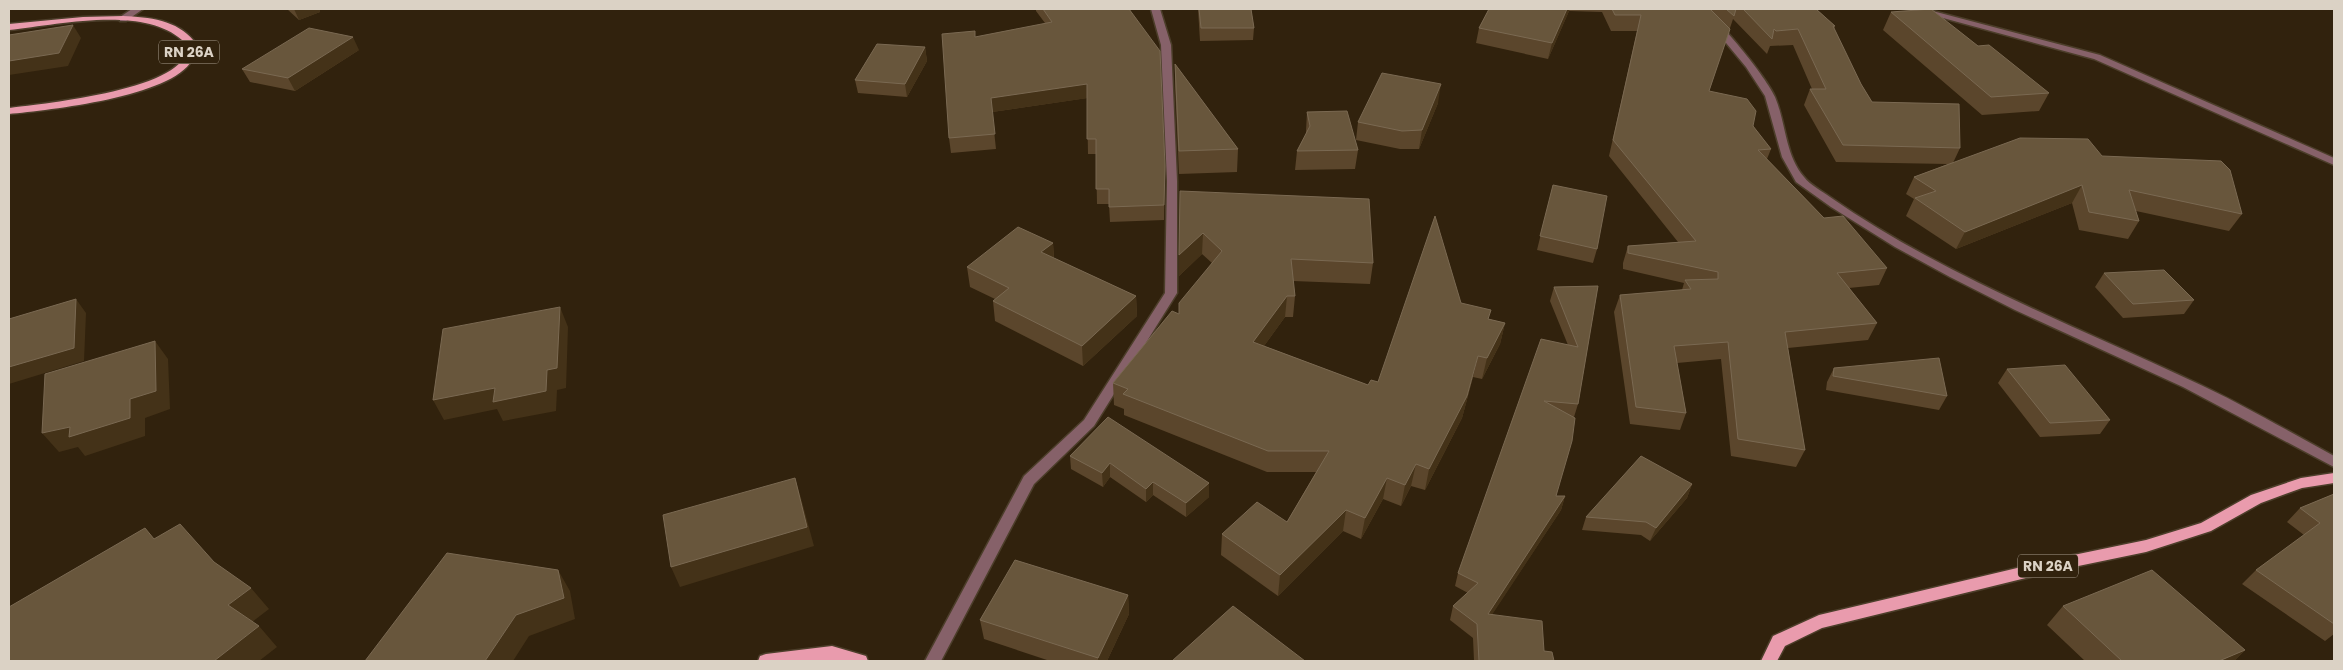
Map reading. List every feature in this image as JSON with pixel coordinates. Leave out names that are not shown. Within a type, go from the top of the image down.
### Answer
[{"type":"main road","name":"RN 26A","points":[[9,27],[123,19],[156,22],[182,33],[189,41],[187,59],[180,68],[160,79],[129,91],[62,105],[9,111]]},
{"type":"main road","name":"RN 26A","points":[[1769,661],[1779,641],[1819,622],[2059,564],[2146,546],[2206,527],[2256,499],[2301,483],[2334,478]]},
{"type":"main road","points":[[766,661],[832,653],[860,661]]},
{"type":"street","points":[[123,19],[138,9]]},
{"type":"street","points":[[933,661],[1029,480],[1089,424],[1171,293],[1172,181],[1166,45],[1155,9]]},
{"type":"street","points":[[1695,9],[1720,30],[1750,65],[1770,96],[1787,156],[1800,180],[1899,244],[1954,274],[2094,342],[2188,384],[2334,462]]},
{"type":"street","points":[[1915,9],[2097,57],[2334,162]]},
{"type":"building","points":[[1043,9],[1129,9],[1160,51],[1165,166],[1164,205],[1109,207],[1109,189],[1096,189],[1096,139],[1087,139],[1087,84],[991,98],[995,134],[949,138],[942,34],[975,31],[975,37],[1052,22]]},
{"type":"building","points":[[1199,9],[1251,9],[1254,28],[1201,28]]},
{"type":"building","points":[[1489,9],[1567,9],[1552,43],[1479,28]]},
{"type":"building","points":[[1612,9],[1710,9],[1730,29],[1709,91],[1747,99],[1756,111],[1753,126],[1771,149],[1758,150],[1824,218],[1843,216],[1887,268],[1837,273],[1877,323],[1785,332],[1805,450],[1738,439],[1728,342],[1674,346],[1686,413],[1636,407],[1620,295],[1691,289],[1685,280],[1718,279],[1718,272],[1628,253],[1628,246],[1696,241],[1613,140],[1641,15],[1615,15]]},
{"type":"building","points":[[1726,9],[1736,9],[1734,16]]},
{"type":"building","points":[[1743,9],[1816,9],[1835,26],[1833,26],[1861,84],[1872,102],[1959,104],[1960,148],[1843,145],[1810,89],[1826,89],[1798,29],[1776,31],[1774,29],[1772,39]]},
{"type":"building","points":[[1931,9],[1978,46],[1989,45],[2049,93],[1991,97],[1891,12]]},
{"type":"building","points":[[73,25],[59,53],[9,61],[9,35]]},
{"type":"building","points":[[309,28],[353,37],[288,78],[242,69]]},
{"type":"building","points":[[877,44],[925,47],[905,84],[855,80]]},
{"type":"building","points":[[1175,64],[1221,126],[1238,149],[1179,151]]},
{"type":"building","points":[[1382,73],[1441,84],[1422,130],[1402,131],[1358,122]]},
{"type":"building","points":[[1347,111],[1358,150],[1297,151],[1310,126],[1307,112]]},
{"type":"building","points":[[2020,138],[2088,139],[2102,156],[2221,161],[2230,170],[2242,214],[2129,190],[2139,221],[2089,212],[2082,185],[1965,232],[1915,198],[1936,191],[1914,177]]},
{"type":"building","points":[[1553,185],[1607,196],[1597,249],[1540,236]]},
{"type":"building","points":[[1180,191],[1369,199],[1373,263],[1291,259],[1295,296],[1287,296],[1253,342],[1368,385],[1371,380],[1378,382],[1435,216],[1461,303],[1491,310],[1488,319],[1505,323],[1487,358],[1478,356],[1467,396],[1429,469],[1416,464],[1405,485],[1387,478],[1365,518],[1346,510],[1280,575],[1222,534],[1257,502],[1287,522],[1329,451],[1268,451],[1123,394],[1128,389],[1113,383],[1172,311],[1179,314],[1179,303],[1222,251],[1203,233],[1179,255]]},
{"type":"building","points":[[1018,227],[1053,243],[1041,252],[1136,296],[1082,346],[993,301],[1009,288],[967,267]]},
{"type":"building","points":[[2164,270],[2194,300],[2133,304],[2104,273]]},
{"type":"building","points":[[1598,286],[1578,404],[1544,401],[1575,418],[1572,441],[1556,496],[1565,496],[1488,614],[1542,621],[1544,651],[1552,652],[1554,661],[1479,661],[1477,624],[1453,606],[1478,583],[1458,573],[1541,339],[1578,347],[1554,287]]},
{"type":"building","points":[[76,299],[74,348],[9,367],[9,319]]},
{"type":"building","points":[[560,307],[557,368],[547,370],[546,391],[493,402],[495,388],[433,400],[443,329]]},
{"type":"building","points":[[155,341],[156,391],[130,399],[130,418],[69,437],[70,427],[42,433],[45,374]]},
{"type":"building","points":[[1939,358],[1947,396],[1833,376],[1834,368]]},
{"type":"building","points":[[2065,365],[2110,420],[2050,423],[2007,369]]},
{"type":"building","points":[[1108,417],[1209,483],[1186,503],[1153,482],[1146,489],[1110,463],[1102,473],[1070,456]]},
{"type":"building","points":[[1641,456],[1692,484],[1656,528],[1646,522],[1586,517]]},
{"type":"building","points":[[795,478],[807,527],[671,567],[663,515]]},
{"type":"building","points":[[2334,494],[2334,624],[2256,570],[2320,523],[2300,508]]},
{"type":"building","points":[[180,524],[214,562],[251,588],[228,605],[259,626],[214,661],[9,661],[9,607],[145,528],[154,539]]},
{"type":"building","points":[[447,553],[558,570],[564,598],[516,615],[485,661],[365,661]]},
{"type":"building","points":[[1015,560],[1128,595],[1098,658],[980,620]]},
{"type":"building","points":[[2152,570],[2245,650],[2219,661],[2122,661],[2063,606]]},
{"type":"building","points":[[1233,606],[1305,661],[1172,661]]}]
